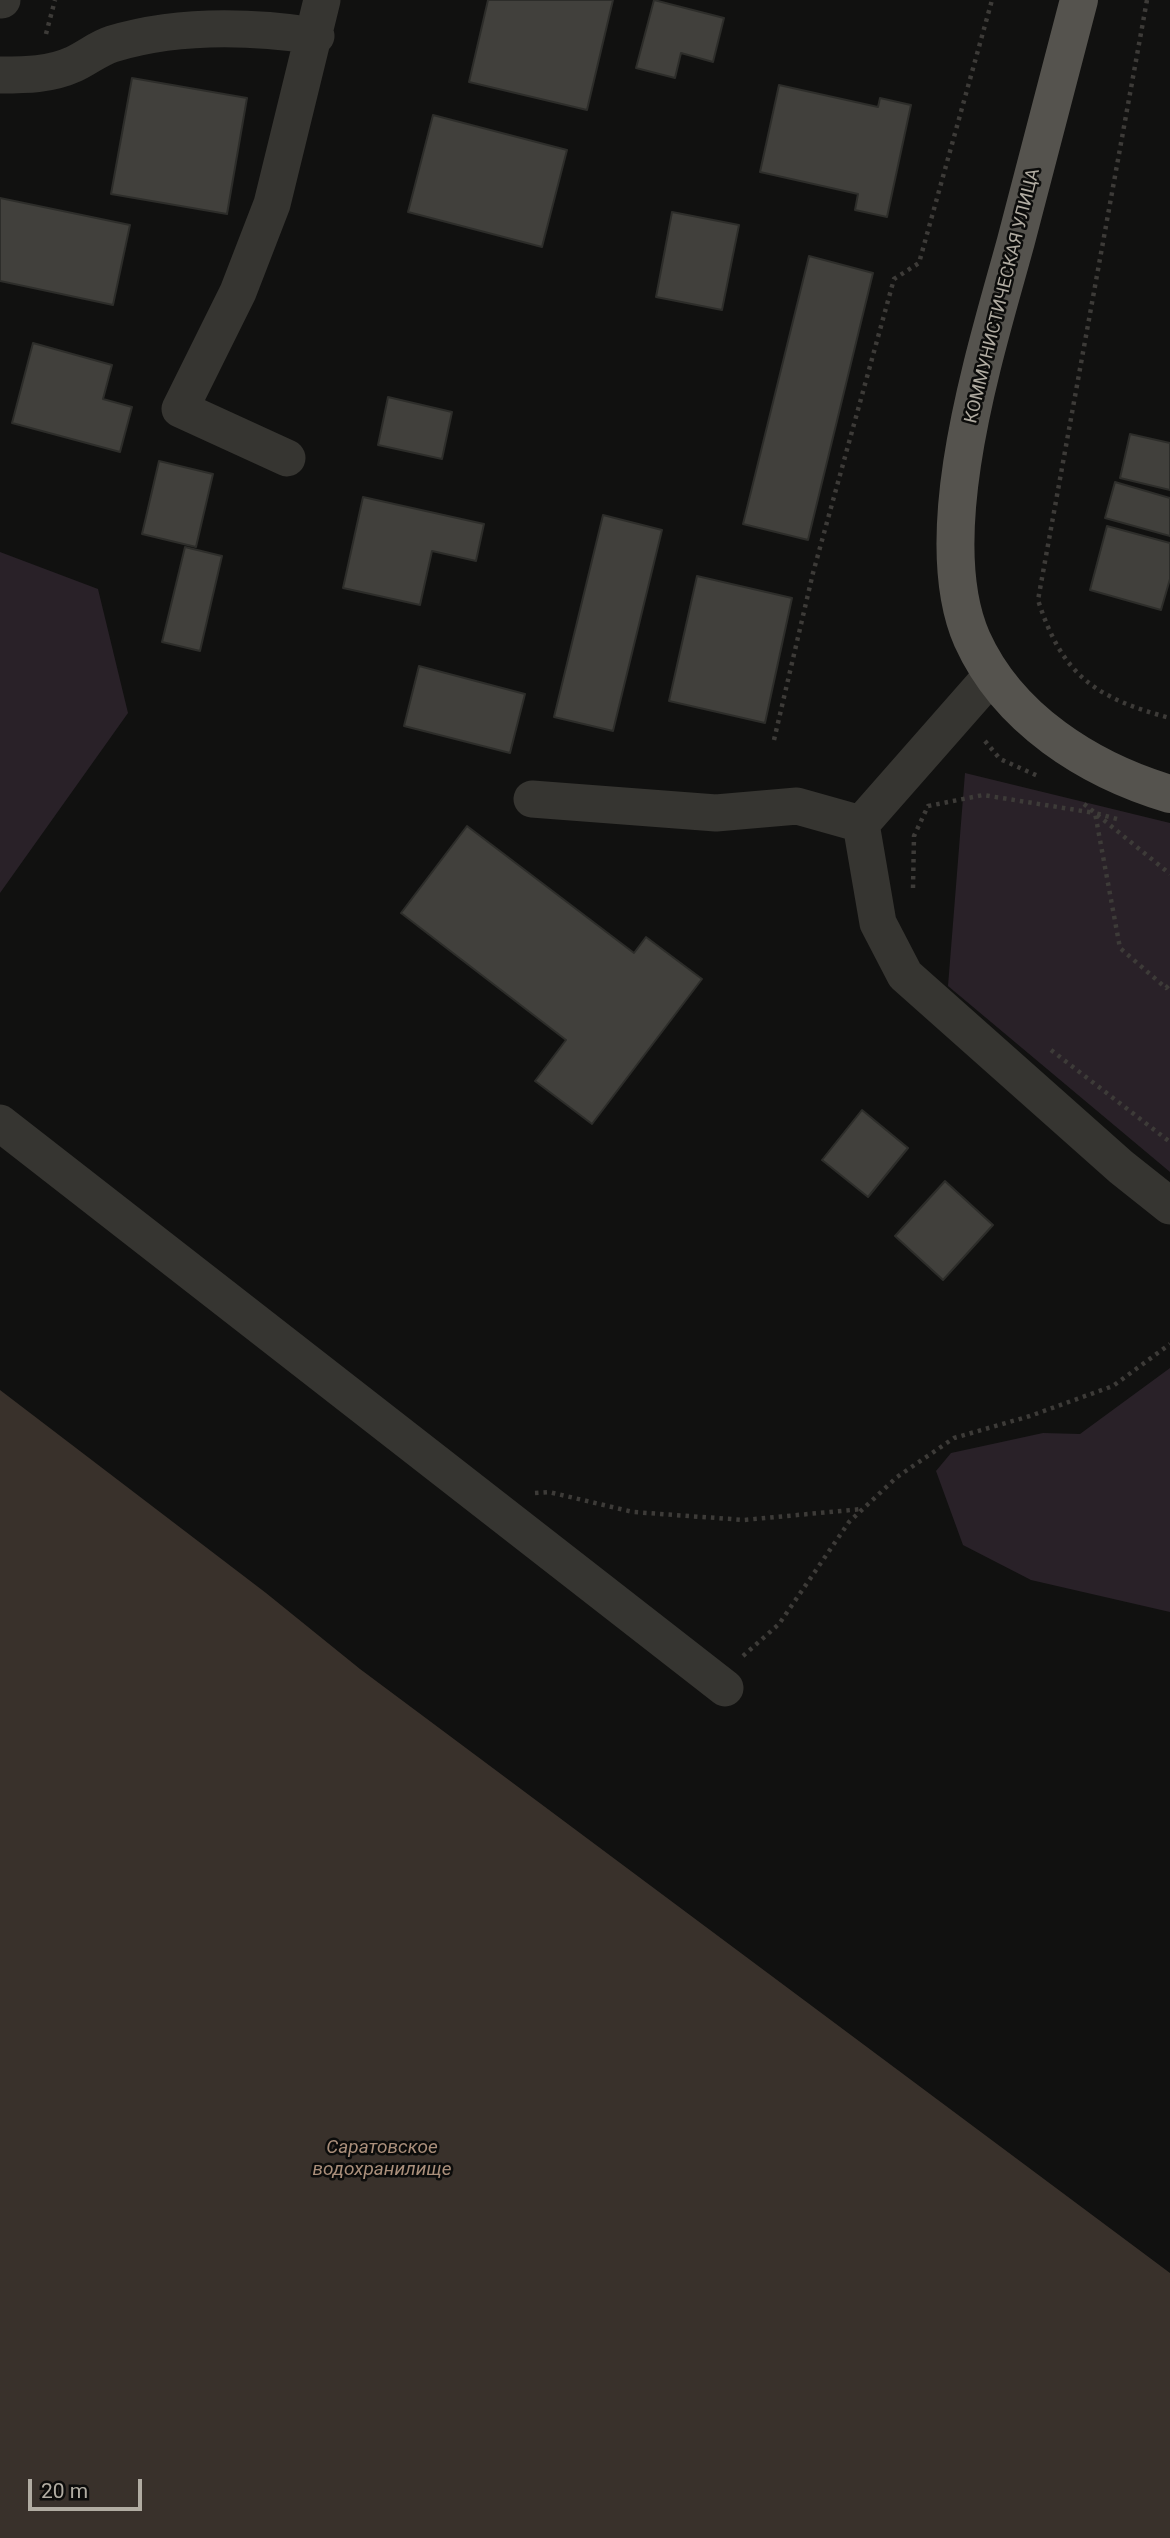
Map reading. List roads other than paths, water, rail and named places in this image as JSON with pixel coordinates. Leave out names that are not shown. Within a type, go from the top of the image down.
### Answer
[{"type":"main road","name":"КОММУНИСТИЧЕСКАЯ УЛИЦА","points":[[1079,0],[977,387],[962,476],[954,550],[960,596],[972,639],[992,675],[1031,721],[1084,759],[1170,794]]},
{"type":"lane","points":[[287,458],[180,409],[238,292],[272,204],[316,36],[322,0]]},
{"type":"lane","points":[[0,75],[34,75],[71,65],[111,44],[201,28],[260,27],[316,36]]},
{"type":"lane","points":[[861,824],[992,675]]},
{"type":"lane","points":[[532,799],[716,813],[797,807],[861,824]]},
{"type":"lane","points":[[861,824],[878,923],[905,975],[1121,1167],[1170,1206]]},
{"type":"lane","points":[[0,1123],[720,1684]]},
{"type":"water","name":"Саратовское водохранилище","points":[[0,1390],[266,1593],[360,1669],[1170,2273],[1170,2538],[0,2538]]}]
